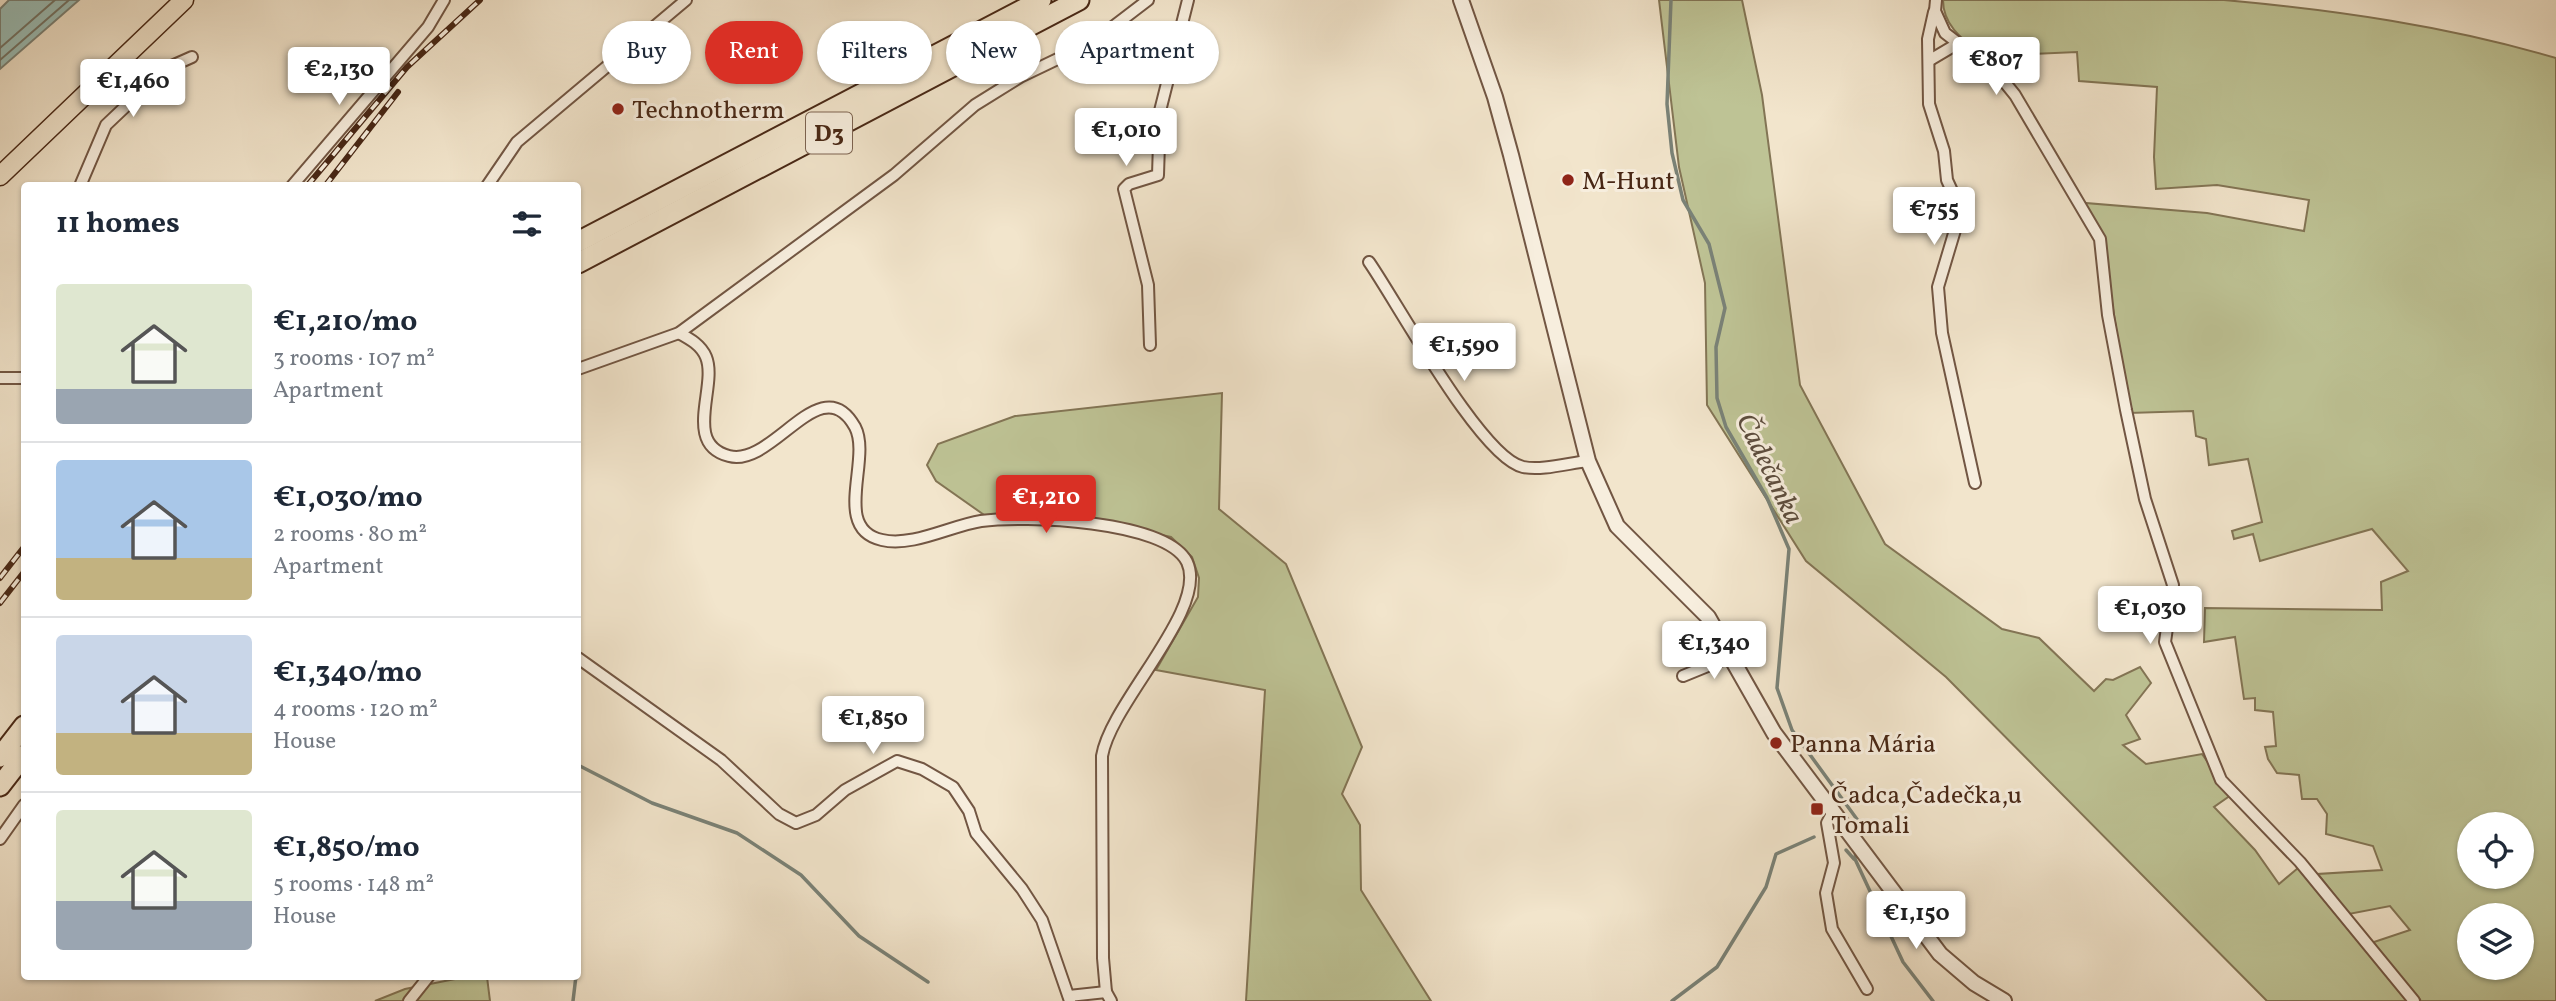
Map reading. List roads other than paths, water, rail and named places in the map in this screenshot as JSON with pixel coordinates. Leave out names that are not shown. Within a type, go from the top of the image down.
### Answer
[{"type":"highway","name":"D3","points":[[581,240],[1041,0]]},
{"type":"highway","name":"D3","points":[[581,261],[1079,0]]},
{"type":"highway","points":[[0,757],[21,730]]},
{"type":"highway","points":[[0,786],[21,759]]},
{"type":"main road","points":[[0,176],[184,0]]},
{"type":"street","points":[[295,182],[428,27],[444,0]]},
{"type":"street","points":[[490,182],[517,142],[687,0]]},
{"type":"street","points":[[581,368],[679,332],[844,213],[975,105],[1020,77],[1093,42],[1149,0]]},
{"type":"street","points":[[1150,345],[1149,285],[1124,189],[1129,184],[1157,175],[1160,111],[1188,0]]},
{"type":"street","points":[[1461,0],[1488,74],[1511,155],[1588,460],[1617,526],[1695,601],[1718,630],[1774,733],[1940,954],[1974,983],[2004,1001]]},
{"type":"street","points":[[1929,0],[1935,6],[1945,33],[1998,74],[2015,95],[2101,239],[2109,316],[2126,410],[2145,499],[2173,585],[2165,642],[2221,779],[2300,862],[2414,1001]]},
{"type":"street","points":[[1935,6],[1928,39],[1929,104],[1944,151],[1947,180],[1957,211],[1954,238],[1938,287],[1941,333],[1975,483]]},
{"type":"street","points":[[1930,60],[1957,44]]},
{"type":"street","points":[[82,182],[106,125],[165,69],[192,57]]},
{"type":"street","points":[[1369,262],[1393,296],[1439,377],[1504,458],[1524,467],[1588,460]]},
{"type":"street","points":[[581,660],[721,760],[779,814],[796,823],[816,815],[845,790],[897,761],[922,769],[953,787],[969,811],[976,833],[1022,889],[1042,920],[1069,999],[1108,996],[1103,930],[1105,741],[1111,725],[1187,602],[1191,577],[1182,555],[1168,543],[1152,536],[1089,523],[1047,519],[979,522],[903,540],[881,540],[871,536],[858,520],[855,509],[859,444],[849,420],[835,410],[810,412],[759,453],[741,458],[725,456],[713,446],[704,427],[709,372],[706,356],[698,344],[679,332]]},
{"type":"street","points":[[0,378],[21,378]]},
{"type":"street","points":[[1683,676],[1732,656]]},
{"type":"street","points":[[0,839],[21,809]]},
{"type":"street","points":[[1833,812],[1828,823],[1834,863],[1826,894],[1832,929],[1867,989]]},
{"type":"street","points":[[409,1001],[426,980]]},
{"type":"water","points":[[9,0],[79,0],[0,69],[0,9]]},
{"type":"waterway","name":"Čadečanka","points":[[1671,0],[1667,104],[1672,153],[1683,200],[1709,244],[1725,308],[1716,347],[1717,398],[1726,427],[1767,498],[1789,549],[1777,688],[1792,730],[1859,822],[1858,835]]},
{"type":"waterway","points":[[581,767],[652,803],[737,833],[801,875],[859,936],[928,982]]},
{"type":"waterway","points":[[1672,1001],[1717,967],[1766,887],[1776,854],[1814,837]]},
{"type":"waterway","name":"Čadečanka","points":[[1856,849],[1855,859],[1903,962],[1933,1001]]},
{"type":"waterway","points":[[1846,850],[1854,859]]},
{"type":"waterway","points":[[573,1001],[576,980]]},
{"type":"railway","points":[[310,182],[407,67],[480,0]]},
{"type":"railway","points":[[328,182],[398,92]]},
{"type":"railway","points":[[0,578],[21,551]]},
{"type":"railway","points":[[0,603],[21,576]]},
{"type":"place","name":"Technotherm","points":[[618,109]]},
{"type":"place","name":"M-Hunt","points":[[1568,180]]},
{"type":"place","name":"Panna Mária","points":[[1776,743]]},
{"type":"place","name":"Čadca,Čadečka,u Tomali","points":[[1817,809]]}]
